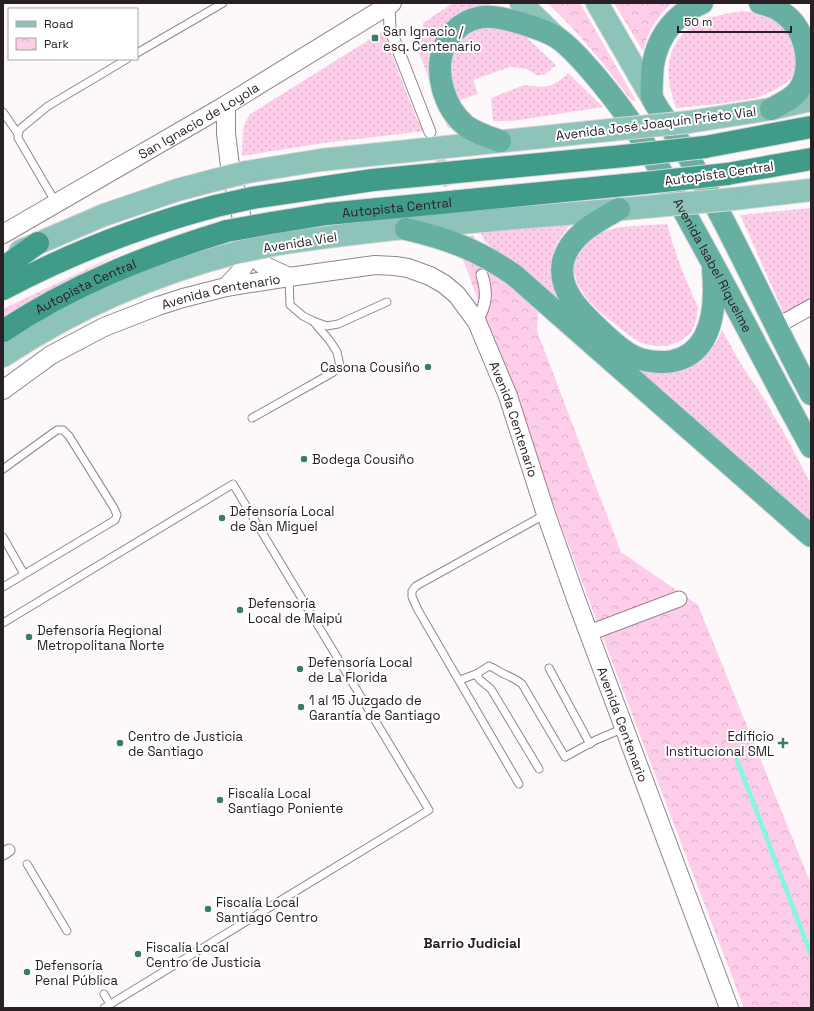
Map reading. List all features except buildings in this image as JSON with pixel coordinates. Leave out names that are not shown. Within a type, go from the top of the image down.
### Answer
[{"type":"highway","points":[[652,98],[652,68],[658,44],[674,21],[685,12],[702,3]]},
{"type":"highway","points":[[760,3],[778,9],[789,18],[801,36],[806,48],[807,56],[807,70],[799,90],[789,100],[771,109]]},
{"type":"highway","points":[[500,141],[470,128],[460,120],[451,107],[443,89],[440,76],[441,59],[447,42],[457,28],[466,21],[485,16],[498,17],[523,24],[557,37]]},
{"type":"highway","name":"Avenida Isabel Riquelme","points":[[557,37],[568,46],[588,68],[626,114],[644,142],[681,206],[811,447]]},
{"type":"highway","name":"Avenida Isabel Riquelme","points":[[652,98],[714,202],[811,394]]},
{"type":"highway","points":[[3,289],[104,241],[171,218],[252,198],[373,180],[705,147],[811,127]]},
{"type":"highway","name":"Autopista Central","points":[[3,331],[38,309],[89,282],[157,253],[227,231],[327,214],[727,174],[811,159]]},
{"type":"highway","points":[[619,210],[589,227],[573,242],[568,248],[563,262],[563,275],[567,289],[580,309],[612,340],[631,355],[646,360],[670,362],[690,354],[701,344],[709,326],[713,309],[714,296],[712,263]]},
{"type":"highway","points":[[406,229],[440,238],[473,250],[496,262],[514,275],[811,536]]},
{"type":"highway","points":[[3,268],[38,243]]},
{"type":"main road","name":"Avenida Isabel Riquelme","points":[[521,3],[557,37]]},
{"type":"main road","name":"Avenida Isabel Riquelme","points":[[597,3],[652,98]]},
{"type":"main road","name":"Avenida José Joaquín Prieto Vial","points":[[500,141],[688,122],[771,109],[811,100]]},
{"type":"main road","points":[[3,259],[70,228],[138,202],[247,172],[321,160],[500,141]]},
{"type":"main road","points":[[619,210],[811,190]]},
{"type":"main road","name":"Avenida Viel","points":[[3,356],[58,322],[117,293],[174,271],[278,244],[406,229],[619,210]]},
{"type":"street","name":"San Ignacio de Loyola","points":[[4,232],[226,105],[389,4]]},
{"type":"street","points":[[389,4],[390,29],[430,132]]},
{"type":"street","points":[[226,105],[227,150],[244,253],[241,271],[226,287]]},
{"type":"street","points":[[244,253],[263,265],[289,277]]},
{"type":"street","name":"Avenida Centenario","points":[[3,390],[51,355],[104,327],[158,306],[226,287],[375,265],[408,268],[430,276],[457,294],[477,322],[508,396],[546,514],[729,1008]]},
{"type":"street","points":[[477,322],[486,300],[486,292],[482,275]]},
{"type":"street","points":[[776,327],[811,307]]},
{"type":"street","points":[[589,633],[679,599]]},
{"type":"lane","points":[[138,52],[223,3]]},
{"type":"lane","points":[[18,134],[20,129],[48,106],[125,60]]},
{"type":"lane","points":[[3,112],[18,134],[18,138],[56,203]]},
{"type":"lane","points":[[289,277],[290,305],[303,316],[328,326],[338,324],[387,302]]},
{"type":"lane","points":[[252,418],[332,373],[340,366],[337,352],[313,321]]},
{"type":"lane","points":[[3,469],[57,430],[63,430],[69,436],[117,515],[115,520],[3,587]]},
{"type":"lane","points":[[3,623],[234,484],[429,810],[107,1006],[104,994]]},
{"type":"lane","points":[[519,784],[418,610],[412,597],[412,591],[416,586],[546,514]]},
{"type":"lane","points":[[3,537],[24,574]]},
{"type":"lane","points":[[460,680],[476,674],[489,666],[497,668],[503,674],[513,677],[522,684],[566,757],[624,728]]},
{"type":"lane","points":[[550,668],[590,744]]},
{"type":"lane","points":[[476,674],[480,680],[491,689],[539,769]]},
{"type":"lane","points":[[27,864],[67,931]]},
{"type":"green space","points":[[453,3],[488,3],[491,6],[438,39],[462,129],[448,128],[412,35],[423,27],[423,23]]},
{"type":"green space","points":[[547,3],[580,3],[636,101],[631,100],[581,37]]},
{"type":"green space","points":[[614,3],[672,3],[662,13],[654,25],[643,51]]},
{"type":"green space","points":[[743,11],[764,13],[782,23],[795,37],[798,68],[789,81],[773,91],[756,98],[719,104],[676,108],[670,87],[669,68],[671,52],[678,39],[689,29],[704,21],[722,15]]},
{"type":"green space","points":[[470,25],[509,25],[527,38],[556,65],[544,75],[536,75],[527,69],[510,67],[473,80],[478,94],[460,100],[453,89],[448,74],[453,41]]},
{"type":"green space","points":[[383,31],[417,120],[425,131],[323,143],[242,156],[243,128],[249,115]]},
{"type":"green space","points":[[568,73],[603,107],[513,121],[493,121],[491,98],[524,85],[540,87],[550,86],[559,81]]},
{"type":"green space","points":[[811,208],[811,301],[785,316],[740,215]]},
{"type":"green space","points":[[574,221],[563,233],[555,247],[552,262],[555,282],[566,305],[484,241],[481,233]]},
{"type":"green space","points":[[667,224],[682,270],[698,308],[696,321],[691,333],[680,341],[667,346],[655,346],[641,343],[627,334],[600,312],[588,300],[579,287],[573,269],[578,253],[588,240],[602,232],[619,227]]},
{"type":"green space","points":[[127,250],[27,302],[3,317],[3,309]]},
{"type":"green space","points":[[461,254],[497,271],[538,311],[537,331],[621,552],[698,605],[811,884],[811,1008],[744,1008],[597,622]]},
{"type":"green space","points":[[722,330],[742,366],[763,397],[784,433],[811,484],[811,524],[632,368],[674,368],[686,367],[696,363],[706,356]]},
{"type":"waterway","points":[[737,760],[811,955]]},
{"type":"tunnel","points":[[434,144],[482,275]]},
{"type":"place","name":"San Ignacio / esq. Centenario","points":[[375,38]]},
{"type":"place","name":"Casona Cousiño","points":[[428,367]]},
{"type":"place","name":"Bodega Cousiño","points":[[304,459]]},
{"type":"place","name":"Defensoría Local de San Miguel","points":[[222,518]]},
{"type":"place","name":"Defensoría Local de Maipú","points":[[240,610]]},
{"type":"place","name":"Defensoría Regional Metropolitana Norte","points":[[29,637]]},
{"type":"place","name":"Defensoría Local de La Florida","points":[[300,669]]},
{"type":"place","name":"1 al 15 Juzgado de Garantía de Santiago","points":[[301,707]]},
{"type":"place","name":"Centro de Justicia de Santiago","points":[[120,743]]},
{"type":"place","name":"Edificio Institucional SML","points":[[783,743]]},
{"type":"place","name":"Fiscalía Local Santiago Poniente","points":[[220,800]]},
{"type":"place","name":"Fiscalía Local Santiago Centro","points":[[208,909]]},
{"type":"place","name":"Fiscalía Local Centro de Justicia","points":[[138,954]]},
{"type":"place","name":"Defensoría Penal Pública","points":[[27,972]]},
{"type":"district","name":"Barrio Judicial","points":[[472,943]]}]
